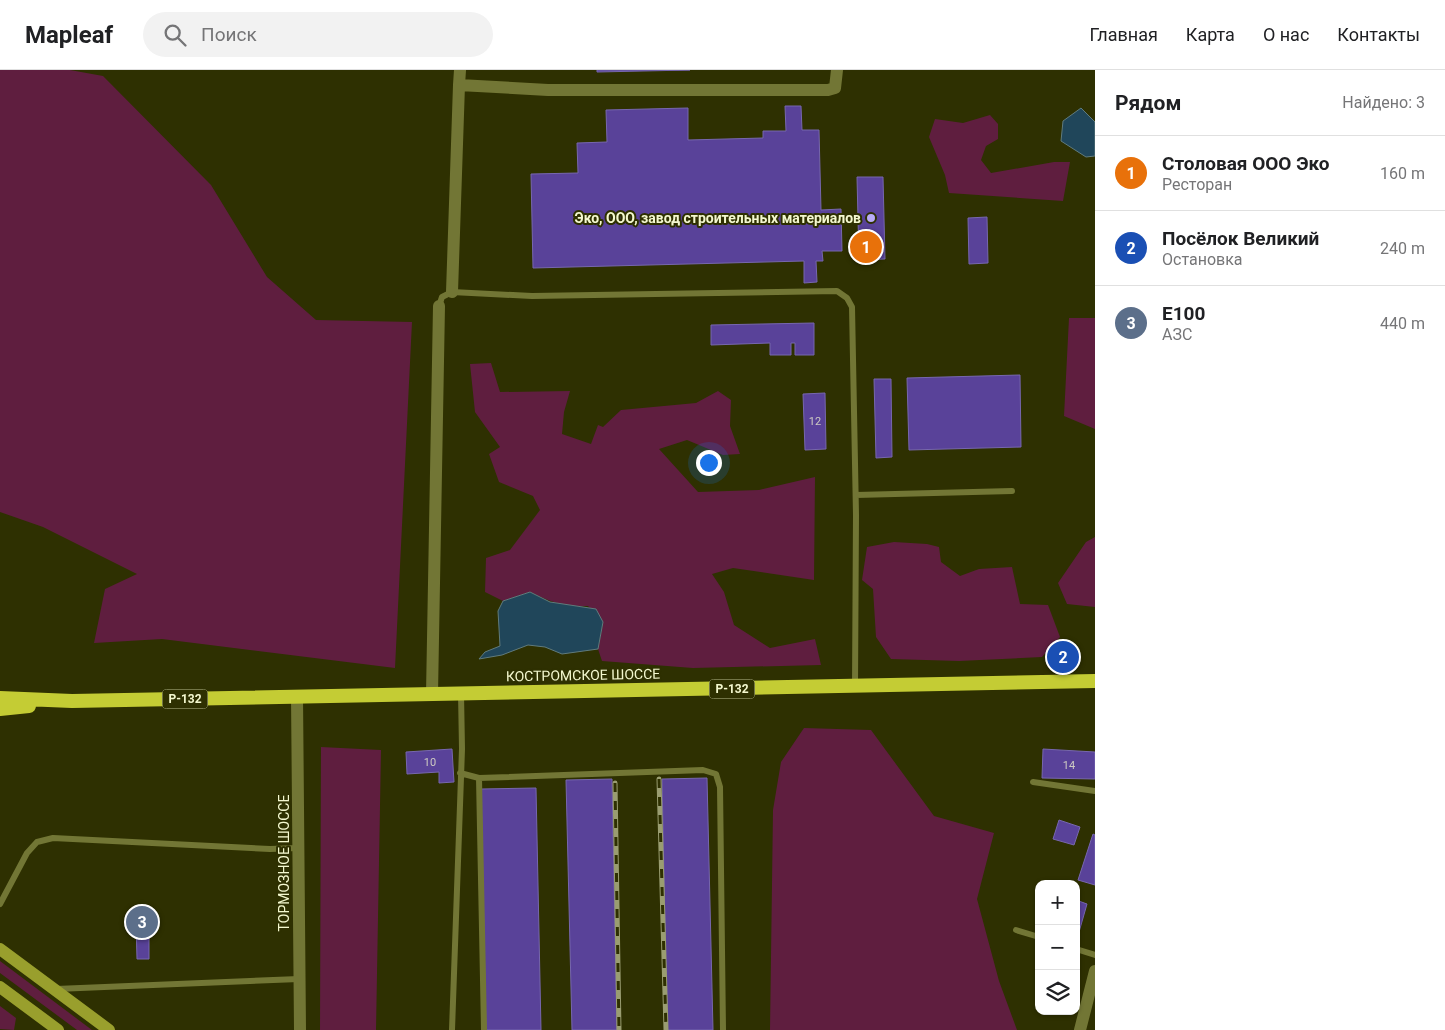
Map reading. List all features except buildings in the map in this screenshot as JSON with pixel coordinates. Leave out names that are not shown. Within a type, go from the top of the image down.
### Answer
[{"type":"highway","name":"КОСТРОМСКОЕ ШОССЕ","points":[[72,701],[1095,681]]},
{"type":"highway","name":"Р-132","points":[[0,698],[72,701]]},
{"type":"highway","name":"Р-132","points":[[0,709],[72,701]]},
{"type":"main road","points":[[0,948],[109,1030]]},
{"type":"main road","points":[[0,988],[58,1030]]},
{"type":"street","points":[[452,292],[460,70]]},
{"type":"street","points":[[459,85],[548,90],[828,90],[834,88],[836,84],[837,70]]},
{"type":"street","points":[[432,694],[439,306]]},
{"type":"street","name":"ТОРМОЗНОЕ ШОССЕ","points":[[297,696],[300,1030]]},
{"type":"street","points":[[1080,1030],[1095,971]]},
{"type":"lane","points":[[439,306],[442,297],[452,292],[532,296],[837,291],[848,298],[852,307],[856,495],[855,687]]},
{"type":"lane","points":[[856,495],[1012,491]]},
{"type":"lane","points":[[452,1030],[461,693]]},
{"type":"lane","points":[[460,773],[478,778],[703,770],[716,774],[720,787],[723,1030]]},
{"type":"lane","points":[[478,778],[484,1030]]},
{"type":"lane","points":[[1033,782],[1095,791]]},
{"type":"lane","points":[[0,904],[27,853],[37,842],[54,838],[270,849],[298,848]]},
{"type":"lane","points":[[1016,930],[1035,936]]},
{"type":"lane","points":[[1080,950],[1095,955]]},
{"type":"lane","points":[[54,989],[300,979]]},
{"type":"shaded area","points":[[0,70],[70,70],[103,76],[211,185],[267,277],[316,320],[412,322],[395,668],[162,639],[94,643],[105,589],[137,574],[43,527],[0,512]]},
{"type":"shaded area","points":[[990,115],[998,124],[998,139],[986,146],[981,160],[991,173],[1054,162],[1070,162],[1063,201],[949,193],[945,175],[929,137],[935,119],[963,123]]},
{"type":"shaded area","points":[[1069,318],[1095,318],[1095,429],[1064,416]]},
{"type":"shaded area","points":[[491,363],[500,392],[570,391],[564,412],[562,434],[591,444],[598,425],[603,427],[621,410],[696,403],[718,391],[731,400],[730,426],[740,454],[723,455],[687,440],[659,449],[698,492],[759,490],[815,477],[814,580],[733,568],[712,574],[724,592],[734,625],[770,648],[815,639],[821,665],[693,668],[602,661],[598,649],[603,623],[588,606],[572,606],[558,603],[530,592],[503,601],[485,592],[486,558],[510,550],[540,510],[533,496],[499,482],[489,454],[500,447],[475,412],[470,364]]},
{"type":"shaded area","points":[[1095,537],[1095,607],[1067,604],[1058,583],[1086,542]]},
{"type":"shaded area","points":[[894,542],[927,544],[939,547],[941,562],[960,576],[979,569],[1012,567],[1020,604],[1048,605],[1060,637],[1042,657],[959,661],[891,659],[876,637],[873,589],[862,580],[867,547]]},
{"type":"shaded area","points":[[804,728],[871,730],[934,816],[994,833],[977,899],[999,981],[1017,1030],[770,1030],[773,810],[781,762]]},
{"type":"shaded area","points":[[321,747],[381,750],[376,1030],[320,1030]]},
{"type":"shaded area","points":[[0,961],[92,1030],[77,1030],[0,973]]},
{"type":"shaded area","points":[[0,1006],[16,1018],[14,1030],[0,1029]]},
{"type":"water","points":[[1081,108],[1095,122],[1095,156],[1086,157],[1061,141],[1063,121]]},
{"type":"water","points":[[530,592],[550,602],[596,609],[603,622],[598,649],[562,654],[545,647],[528,645],[502,655],[479,659],[485,652],[500,646],[498,611],[503,601]]},
{"type":"railway","points":[[659,779],[666,1030]]},
{"type":"railway","points":[[615,783],[619,1030]]},
{"type":"place","name":"Эко, ООО, завод строительных материалов","points":[[871,218]]},
{"type":"place","name":"Столовая ООО Эко","points":[[866,247]]},
{"type":"place","name":"Посёлок Великий","points":[[1063,657]]},
{"type":"place","name":"E100","points":[[142,922]]}]
